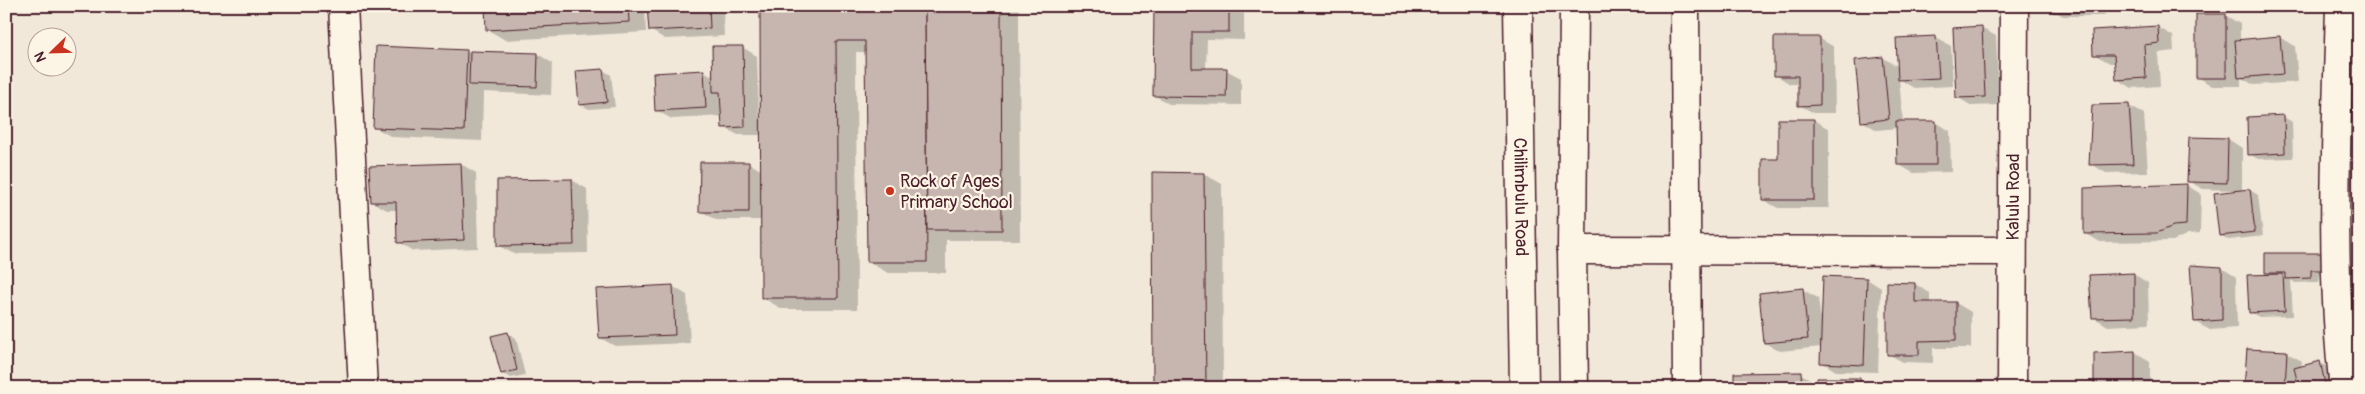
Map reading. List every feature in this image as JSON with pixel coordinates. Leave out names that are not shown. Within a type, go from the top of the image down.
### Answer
[{"type":"street","points":[[344,6],[363,388]]},
{"type":"street","name":"Chilimbulu Road","points":[[1518,6],[1524,388]]},
{"type":"street","points":[[1574,6],[1572,250],[1574,388]]},
{"type":"street","points":[[1686,6],[1687,388]]},
{"type":"street","name":"Kalulu Road","points":[[2012,388],[2014,6]]},
{"type":"street","points":[[2340,6],[2336,220],[2337,333],[2344,388]]},
{"type":"street","points":[[1572,250],[1686,252],[2012,251]]},
{"type":"building","points":[[485,6],[628,6],[629,22],[486,30]]},
{"type":"building","points":[[647,6],[709,6],[710,28],[649,31]]},
{"type":"building","points":[[760,6],[925,6],[927,262],[867,262],[865,41],[836,41],[838,298],[761,298]]},
{"type":"building","points":[[925,6],[1001,6],[1002,230],[927,230]]},
{"type":"building","points":[[1154,6],[1229,6],[1229,32],[1192,32],[1192,68],[1227,68],[1226,97],[1153,96]]},
{"type":"building","points":[[2054,6],[2096,6],[2097,12],[2053,12]]},
{"type":"building","points":[[2196,14],[2226,14],[2226,78],[2196,78]]},
{"type":"building","points":[[1982,26],[1985,97],[1956,98],[1953,28]]},
{"type":"building","points":[[2158,26],[2159,43],[2144,45],[2146,78],[2116,80],[2114,55],[2093,55],[2092,30]]},
{"type":"building","points":[[1936,36],[1939,78],[1898,80],[1896,38]]},
{"type":"building","points":[[2280,36],[2283,74],[2238,78],[2235,40]]},
{"type":"building","points":[[1774,37],[1820,37],[1820,105],[1798,106],[1798,76],[1774,76]]},
{"type":"building","points":[[376,46],[467,50],[464,131],[373,128]]},
{"type":"building","points":[[712,46],[743,46],[745,127],[722,128],[720,92],[713,92]]},
{"type":"building","points":[[470,51],[538,53],[537,87],[469,85]]},
{"type":"building","points":[[1883,57],[1889,119],[1861,122],[1855,60]]},
{"type":"building","points":[[603,69],[607,102],[579,105],[576,71]]},
{"type":"building","points":[[704,70],[706,108],[655,111],[653,73]]},
{"type":"building","points":[[2129,104],[2133,164],[2089,165],[2092,105]]},
{"type":"building","points":[[2284,115],[2285,153],[2248,155],[2247,117]]},
{"type":"building","points":[[1778,119],[1814,119],[1814,200],[1762,200],[1762,159],[1778,159]]},
{"type":"building","points":[[1896,121],[1936,121],[1936,165],[1897,165]]},
{"type":"building","points":[[2189,137],[2228,138],[2227,183],[2187,182]]},
{"type":"building","points":[[700,162],[749,162],[749,212],[699,212]]},
{"type":"building","points":[[461,163],[464,240],[397,243],[396,202],[371,202],[369,166]]},
{"type":"building","points":[[1152,172],[1204,173],[1206,388],[1153,388]]},
{"type":"building","points":[[572,179],[574,245],[497,246],[497,180]]},
{"type":"building","points":[[2187,184],[2186,225],[2173,226],[2157,233],[2084,234],[2084,188]]},
{"type":"building","points":[[2250,189],[2255,232],[2219,236],[2214,193]]},
{"type":"building","points":[[2265,253],[2324,253],[2324,270],[2311,270],[2311,278],[2286,279],[2286,273],[2265,273]]},
{"type":"building","points":[[2190,265],[2222,267],[2222,320],[2194,322]]},
{"type":"building","points":[[2134,273],[2134,317],[2092,318],[2089,275]]},
{"type":"building","points":[[2283,274],[2285,311],[2249,313],[2247,275]]},
{"type":"building","points":[[1823,276],[1867,278],[1864,365],[1820,363]]},
{"type":"building","points":[[1887,282],[1915,283],[1915,302],[1956,302],[1956,340],[1919,341],[1919,355],[1887,355]]},
{"type":"building","points":[[673,285],[675,335],[599,338],[596,289]]},
{"type":"building","points":[[1803,288],[1808,339],[1764,343],[1759,293]]},
{"type":"building","points":[[508,332],[517,370],[501,374],[491,336]]},
{"type":"building","points":[[2247,349],[2287,351],[2285,388],[2244,388]]},
{"type":"building","points":[[2135,351],[2135,388],[2069,388],[2069,384],[2094,386],[2094,353]]},
{"type":"building","points":[[2320,361],[2326,388],[2299,388],[2294,368]]},
{"type":"building","points":[[1801,372],[1802,388],[1734,388],[1734,373]]},
{"type":"building","points":[[1817,378],[1860,378],[1860,388],[1818,388]]},
{"type":"place","name":"Rock of Ages Primary School","points":[[890,191]]}]
